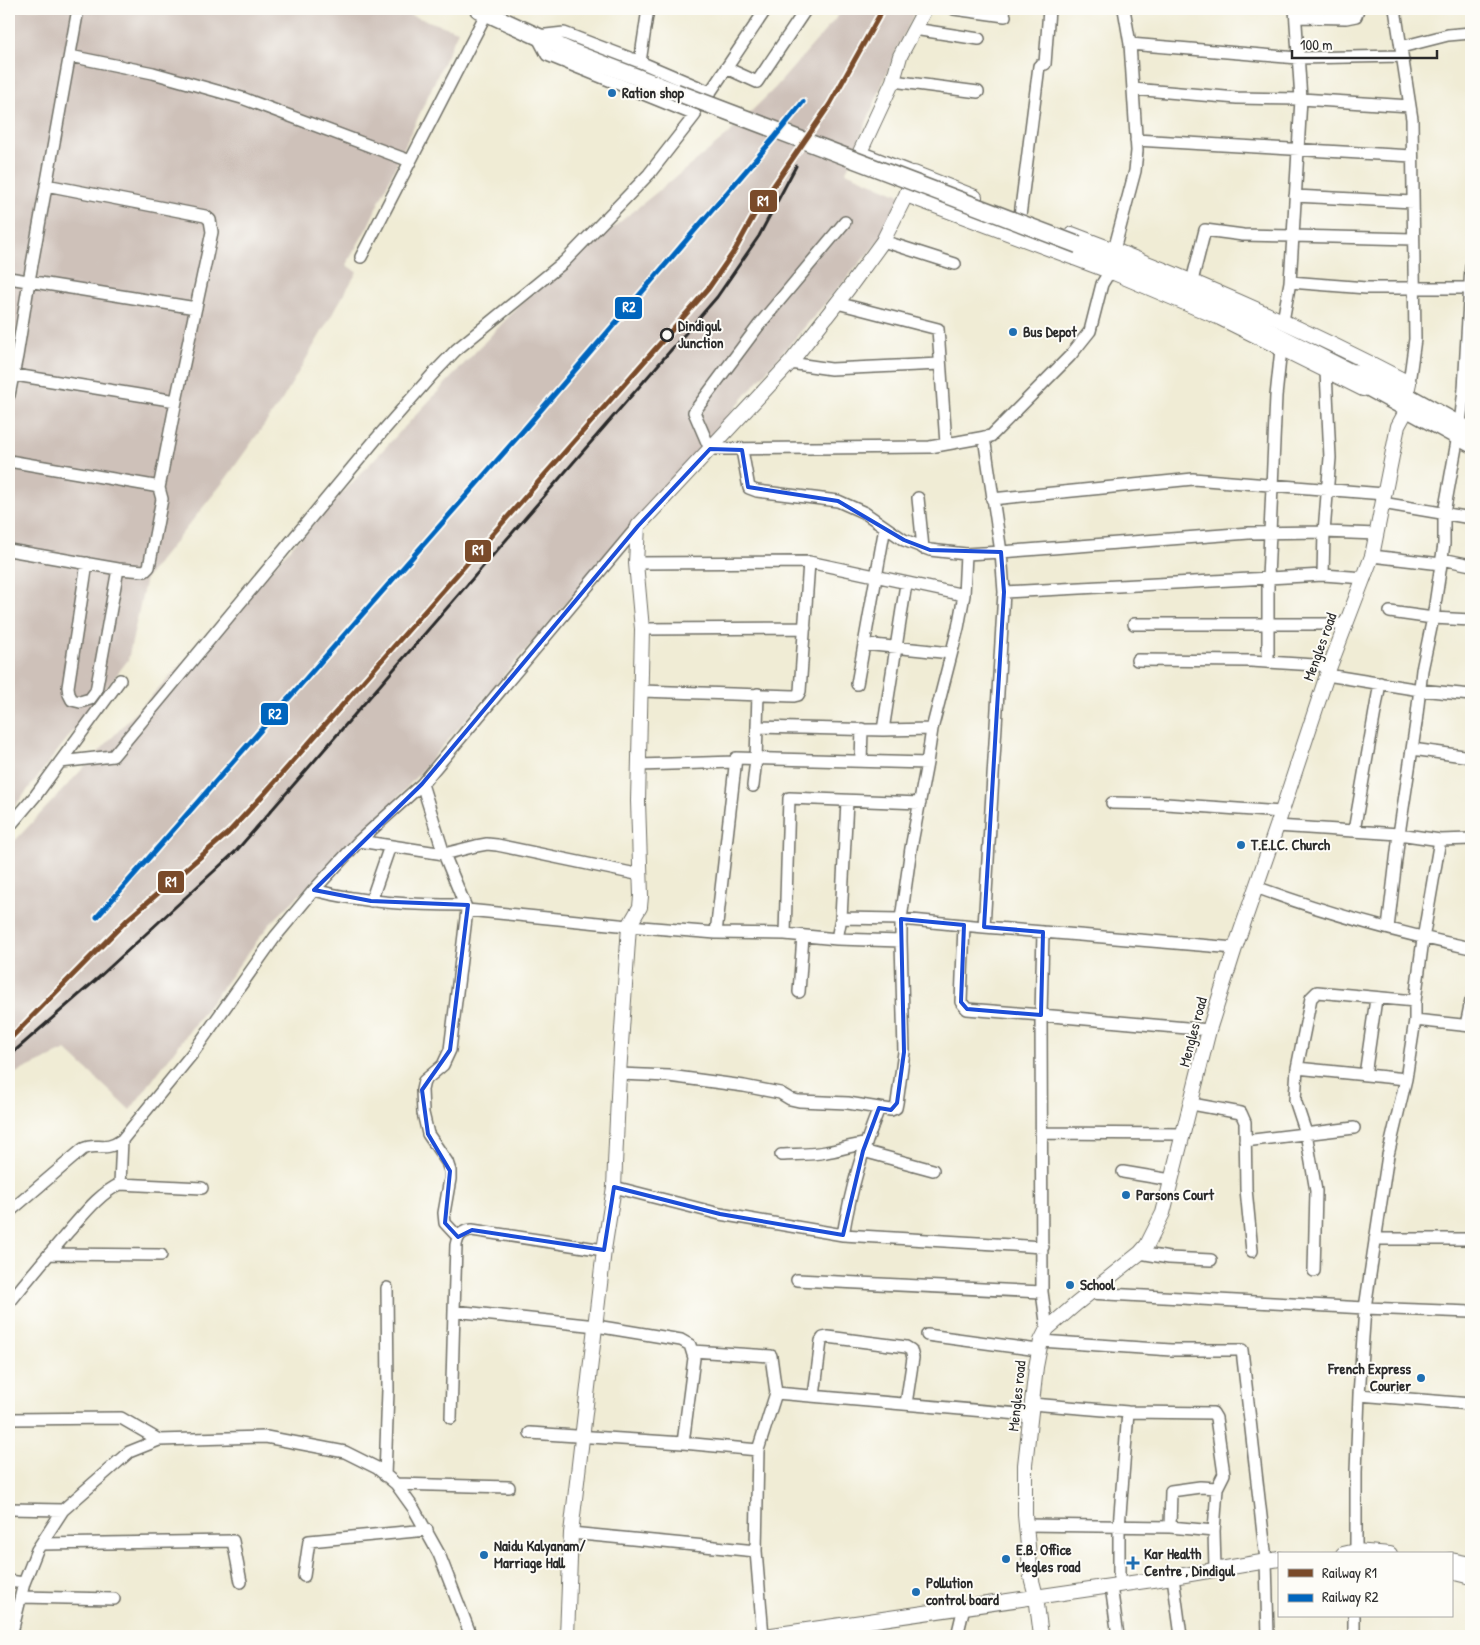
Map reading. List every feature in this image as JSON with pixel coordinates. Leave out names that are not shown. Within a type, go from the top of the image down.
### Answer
[{"type":"highway","points":[[483,10],[572,52],[1078,245],[1182,287],[1337,369],[1366,373],[1406,401],[1465,434]]},
{"type":"main road","points":[[860,152],[893,81],[900,56],[924,9]]},
{"type":"main road","points":[[567,1636],[571,1533],[604,1250],[614,1187],[629,926],[640,907],[641,875],[638,801],[642,629],[636,563],[638,526],[790,363],[837,303],[883,241],[914,173],[1020,216],[1192,281],[1342,348],[1406,401]]},
{"type":"main road","points":[[906,194],[1114,272],[1220,318],[1281,348],[1337,369],[1386,400],[1406,401]]},
{"type":"main road","points":[[1055,250],[1062,231]]},
{"type":"main road","name":"Mengles road","points":[[1041,1636],[1036,1596],[1031,1577],[1026,1525],[1025,1465],[1042,1340],[1089,1293],[1140,1253],[1156,1229],[1192,1104],[1209,1030],[1235,948],[1328,670],[1372,556],[1398,426],[1406,401]]},
{"type":"main road","points":[[764,1636],[1173,1577],[1272,1560]]},
{"type":"main road","points":[[1452,1560],[1471,1564]]},
{"type":"main road","points":[[1452,1572],[1471,1577]]},
{"type":"street","points":[[9,395],[11,375],[78,9]]},
{"type":"street","points":[[640,62],[648,9]]},
{"type":"street","points":[[60,762],[113,756],[376,439],[432,375],[456,350],[564,262],[649,174],[695,115],[766,9]]},
{"type":"street","points":[[726,68],[758,82],[806,9]]},
{"type":"street","points":[[954,9],[1005,16]]},
{"type":"street","points":[[1020,216],[1050,9]]},
{"type":"street","points":[[1114,250],[1135,171],[1137,152],[1130,44],[1124,9]]},
{"type":"street","points":[[1283,321],[1290,282],[1301,99],[1295,13],[1346,18],[1356,16],[1358,9]]},
{"type":"street","points":[[1395,9],[1412,120],[1415,339],[1406,401]]},
{"type":"street","points":[[361,257],[483,10]]},
{"type":"street","points":[[914,29],[979,39]]},
{"type":"street","points":[[695,115],[547,55],[537,36],[564,33],[640,62],[710,92]]},
{"type":"street","points":[[1130,44],[1298,58],[1401,51],[1448,35],[1471,33]]},
{"type":"street","points":[[70,56],[154,73],[242,98],[410,161]]},
{"type":"street","points":[[893,81],[978,92]]},
{"type":"street","points":[[1133,89],[1237,98],[1301,99],[1410,106]]},
{"type":"street","points":[[1136,140],[1412,156]]},
{"type":"street","points":[[860,152],[914,173]]},
{"type":"street","points":[[9,550],[118,569],[145,571],[149,567],[162,499],[159,488],[212,232],[210,220],[205,216],[46,185]]},
{"type":"street","points":[[1295,196],[1413,202]]},
{"type":"street","points":[[845,222],[759,325],[694,412],[710,449],[930,448],[992,436],[1070,356],[1090,331],[1102,284],[1107,276],[1114,272]]},
{"type":"street","points":[[1192,281],[1205,230],[1243,235],[1413,239]]},
{"type":"street","points":[[883,241],[955,264]]},
{"type":"street","points":[[1388,928],[1422,670],[1442,562],[1444,513],[1465,434],[1471,266]]},
{"type":"street","points":[[9,278],[196,308]]},
{"type":"street","points":[[1290,282],[1366,288],[1470,288]]},
{"type":"street","points":[[837,303],[938,329],[946,444]]},
{"type":"street","points":[[1268,662],[1268,578],[1276,396],[1281,348]]},
{"type":"street","points":[[790,363],[831,369],[940,364]]},
{"type":"street","points":[[1323,575],[1324,532],[1329,490],[1337,369]]},
{"type":"street","points":[[11,375],[176,401]]},
{"type":"street","points":[[984,437],[1001,552],[1004,592],[984,928]]},
{"type":"street","points":[[742,450],[749,488],[757,491],[838,501],[865,513],[904,540],[941,553],[1001,552],[1190,536],[1324,532],[1377,534]]},
{"type":"street","points":[[9,461],[159,488]]},
{"type":"street","points":[[992,499],[1193,479],[1329,490],[1383,499],[1471,518]]},
{"type":"street","points":[[918,498],[923,548]]},
{"type":"street","points":[[9,1212],[87,1146],[108,1148],[122,1140],[192,1054],[275,937],[314,890],[359,841],[422,784],[638,526]]},
{"type":"street","points":[[857,684],[885,527]]},
{"type":"street","points":[[619,1074],[669,1076],[772,1091],[799,1101],[848,1103],[891,1110],[896,1108],[904,1052],[901,919],[911,848],[932,730],[964,595],[966,554]]},
{"type":"street","points":[[1372,556],[1471,565]]},
{"type":"street","points":[[641,691],[794,696],[798,694],[800,691],[809,562]]},
{"type":"street","points":[[636,563],[809,562],[964,595]]},
{"type":"street","points":[[87,564],[68,687],[68,694],[72,700],[80,702],[90,699],[96,691],[118,569]]},
{"type":"street","points":[[1004,592],[1323,575],[1364,578]]},
{"type":"street","points":[[882,730],[906,584]]},
{"type":"street","points":[[1390,612],[1433,618],[1471,620]]},
{"type":"street","points":[[1134,624],[1345,624]]},
{"type":"street","points":[[642,629],[805,628]]},
{"type":"street","points":[[864,644],[951,653]]},
{"type":"street","points":[[1137,660],[1268,662],[1328,670],[1380,683],[1420,690],[1471,695]]},
{"type":"street","points":[[9,827],[60,762],[120,680]]},
{"type":"street","points":[[1354,830],[1380,683]]},
{"type":"street","points":[[753,786],[758,727],[758,694]]},
{"type":"street","points":[[758,727],[932,730]]},
{"type":"street","points":[[861,761],[862,729]]},
{"type":"street","points":[[1412,749],[1471,757]]},
{"type":"street","points":[[716,933],[736,758],[926,763]]},
{"type":"street","points":[[639,765],[735,762]]},
{"type":"street","points":[[422,784],[444,854],[466,908],[448,1058],[443,1065],[424,1081],[422,1090],[423,1114],[428,1134],[447,1162],[450,1171],[444,1213],[445,1223],[458,1237]]},
{"type":"street","points":[[785,934],[789,798],[920,803]]},
{"type":"street","points":[[837,939],[841,918],[847,801]]},
{"type":"street","points":[[1112,803],[1166,804],[1282,812]]},
{"type":"street","points":[[1277,826],[1354,830],[1440,840],[1471,839]]},
{"type":"street","points":[[1352,1552],[1365,1308],[1388,1155],[1406,1079],[1415,1020],[1415,1001],[1423,938],[1440,840]]},
{"type":"street","points":[[359,841],[444,854],[487,844],[497,845],[641,875]]},
{"type":"street","points":[[370,901],[390,846]]},
{"type":"street","points":[[1256,887],[1316,909],[1423,938],[1471,948]]},
{"type":"street","points":[[314,890],[341,897],[370,901],[466,908],[629,926],[716,933],[785,934],[837,939],[901,941]]},
{"type":"street","points":[[841,918],[901,919],[984,928],[1235,948]]},
{"type":"street","points":[[964,925],[960,993],[961,1002],[967,1010],[1209,1030]]},
{"type":"street","points":[[1042,1340],[1041,1016],[1043,932]]},
{"type":"street","points":[[799,992],[803,936]]},
{"type":"street","points":[[1314,1270],[1316,1191],[1306,1133],[1295,1100],[1297,1068],[1311,998],[1317,992],[1376,999],[1415,1001]]},
{"type":"street","points":[[1365,1075],[1376,999]]},
{"type":"street","points":[[1415,1020],[1469,1026],[1471,1001]]},
{"type":"street","points":[[1297,1068],[1406,1079]]},
{"type":"street","points":[[1192,1104],[1241,1113],[1245,1122],[1246,1189],[1252,1251]]},
{"type":"street","points":[[843,1235],[850,1197],[864,1147],[879,1108]]},
{"type":"street","points":[[1245,1141],[1354,1128]]},
{"type":"street","points":[[1041,1133],[1184,1134]]},
{"type":"street","points":[[120,1184],[122,1140]]},
{"type":"street","points":[[781,1155],[816,1154],[851,1145],[864,1147],[933,1170]]},
{"type":"street","points":[[1123,1172],[1171,1180]]},
{"type":"street","points":[[9,1304],[90,1207],[112,1188],[120,1184],[202,1188]]},
{"type":"street","points":[[614,1187],[720,1214],[843,1235],[1043,1246]]},
{"type":"street","points":[[451,1418],[456,1245],[458,1237],[464,1231],[472,1230],[604,1250]]},
{"type":"street","points":[[1376,1239],[1471,1239]]},
{"type":"street","points":[[1140,1253],[1169,1258],[1211,1260]]},
{"type":"street","points":[[49,1254],[161,1255]]},
{"type":"street","points":[[797,1280],[1042,1292]]},
{"type":"street","points":[[385,1476],[388,1390],[387,1288]]},
{"type":"street","points":[[1089,1293],[1471,1312]]},
{"type":"street","points":[[454,1311],[596,1326],[681,1340],[690,1345],[694,1358],[683,1442]]},
{"type":"street","points":[[927,1335],[1042,1340],[1171,1350],[1242,1350],[1272,1560],[1268,1636]]},
{"type":"street","points":[[814,1396],[822,1341],[823,1338],[828,1337],[911,1350],[912,1358],[906,1404]]},
{"type":"street","points":[[692,1351],[770,1356],[776,1393],[758,1450],[756,1551],[764,1636]]},
{"type":"street","points":[[776,1393],[906,1404],[1213,1413],[1216,1418],[1224,1474],[1217,1488],[1214,1531],[1215,1569]]},
{"type":"street","points":[[1359,1395],[1471,1404]]},
{"type":"street","points":[[1118,1636],[1115,1585],[1128,1412]]},
{"type":"street","points":[[9,1419],[121,1418],[158,1440]]},
{"type":"street","points":[[530,1433],[683,1442],[758,1450]]},
{"type":"street","points":[[11,1636],[24,1583],[37,1550],[64,1510],[129,1452],[158,1440],[266,1437],[345,1452],[377,1468],[396,1484],[427,1530],[439,1554],[471,1636]]},
{"type":"street","points":[[396,1484],[509,1487]]},
{"type":"street","points":[[1170,1527],[1171,1491],[1200,1487],[1217,1488]]},
{"type":"street","points":[[9,1509],[64,1510]]},
{"type":"street","points":[[1026,1525],[1170,1527],[1214,1531]]},
{"type":"street","points":[[304,1576],[309,1541],[427,1530]]},
{"type":"street","points":[[571,1533],[756,1551]]},
{"type":"street","points":[[41,1544],[234,1541],[241,1582]]},
{"type":"street","points":[[1173,1577],[1181,1636]]},
{"type":"street","points":[[9,1581],[24,1583]]},
{"type":"street","points":[[21,1596],[114,1599]]},
{"type":"street","points":[[957,1636],[964,1606]]},
{"type":"street","points":[[1354,1618],[1354,1636]]},
{"type":"highlighted area","points":[[710,449],[742,450],[748,487],[838,501],[904,540],[930,550],[1001,552],[1004,592],[984,927],[1043,932],[1041,1015],[967,1009],[961,1002],[964,925],[901,919],[904,1052],[897,1103],[891,1110],[879,1108],[863,1151],[843,1235],[720,1214],[614,1187],[604,1250],[472,1230],[458,1237],[445,1223],[450,1171],[428,1134],[422,1090],[450,1050],[468,905],[371,901],[314,890],[422,784],[638,526]]},
{"type":"shaded area","points":[[9,9],[392,9],[458,31],[368,226],[346,265],[357,272],[282,400],[225,480],[146,578],[128,660],[9,814]]},
{"type":"shaded area","points":[[844,9],[917,9],[898,46],[846,172],[900,195],[886,233],[404,791],[269,925],[130,1110],[66,1050],[9,1076],[9,847],[527,297],[724,138],[775,88]]},
{"type":"railway","points":[[9,1040],[127,920],[228,833],[708,289],[735,250],[757,210],[830,104],[883,9]]},
{"type":"railway","points":[[9,1056],[97,979],[237,850],[717,297],[759,236],[796,166]]},
{"type":"rail line","name":"R1","points":[[9,1040],[127,920],[228,833],[708,289],[735,250],[757,210],[830,104],[883,9]]},
{"type":"rail line","name":"R2","points":[[97,917],[522,432],[803,102]]},
{"type":"place","name":"Ration shop","points":[[612,93]]},
{"type":"place","name":"Bus Depot","points":[[1013,332]]},
{"type":"place","name":"Dindigul Junction","points":[[667,335]]},
{"type":"place","name":"T.E.LC. Church","points":[[1241,845]]},
{"type":"place","name":"Parsons Court","points":[[1126,1195]]},
{"type":"place","name":"School","points":[[1070,1285]]},
{"type":"place","name":"French Express Courier","points":[[1421,1378]]},
{"type":"place","name":"Naidu Kalyanam/ Marriage Hall","points":[[484,1555]]},
{"type":"place","name":"E.B. Office Megles road","points":[[1006,1559]]},
{"type":"place","name":"Kar Health Centre , Dindigul","points":[[1133,1563]]},
{"type":"place","name":"Pollution control board","points":[[916,1592]]}]
